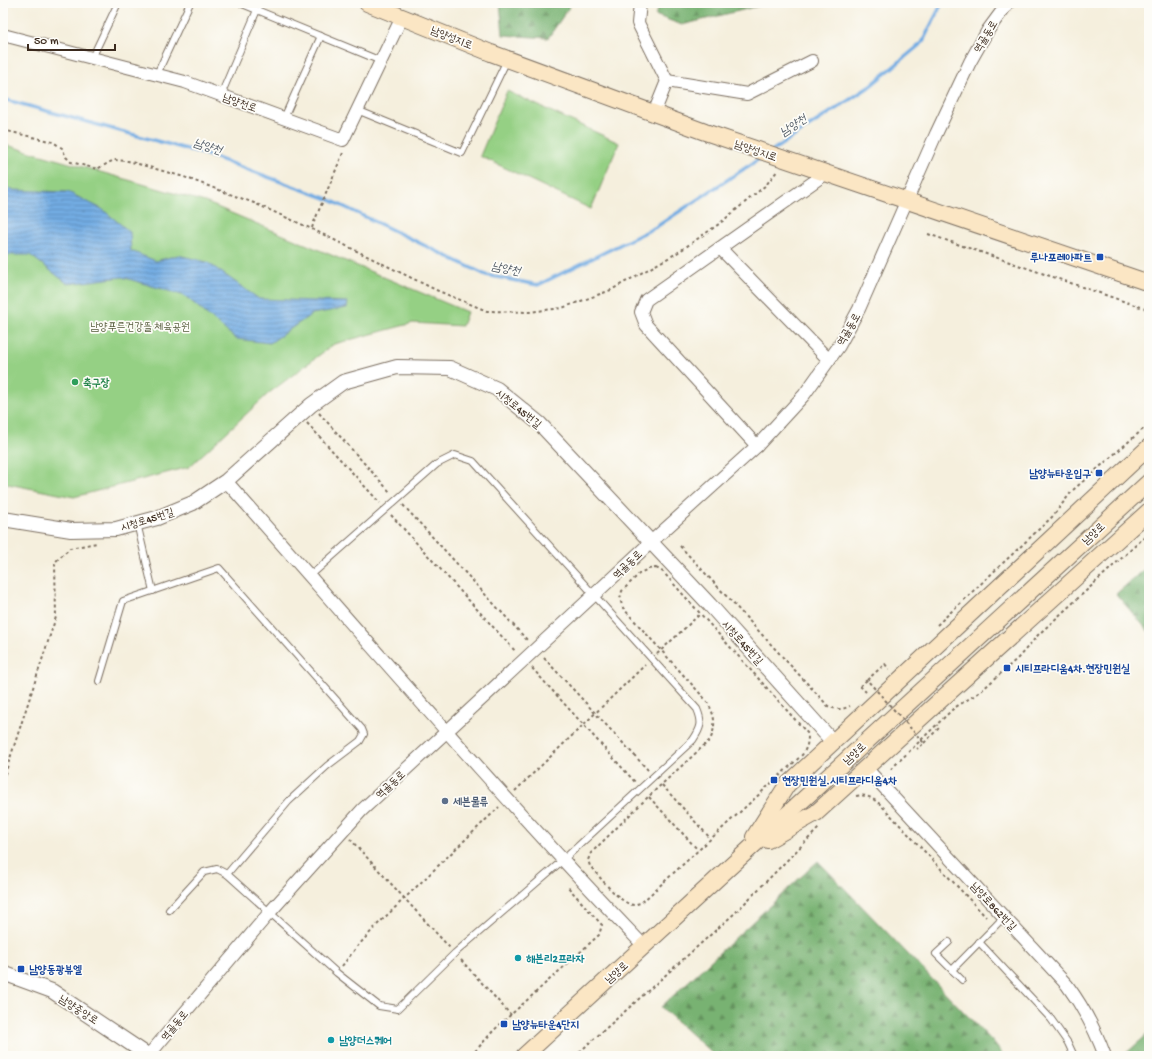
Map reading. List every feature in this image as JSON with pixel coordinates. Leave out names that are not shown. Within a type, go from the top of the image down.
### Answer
[{"type":"main road","name":"남양성지로","points":[[367,3],[508,59],[705,132],[1149,283]]},
{"type":"main road","points":[[743,855],[787,785],[1149,448]]},
{"type":"main road","name":"남양로","points":[[524,1056],[1149,482]]},
{"type":"main road","points":[[743,855],[816,813],[1149,511]]},
{"type":"street","points":[[640,3],[638,23],[667,81],[654,113]]},
{"type":"street","name":"역골동로","points":[[149,1056],[270,912],[362,810],[651,542],[757,446],[804,395],[829,360],[859,309],[898,224],[907,200],[978,47],[1008,3]]},
{"type":"street","name":"남양천로","points":[[3,35],[185,82],[343,140],[402,17]]},
{"type":"street","points":[[667,81],[747,94],[812,61]]},
{"type":"street","points":[[757,446],[646,325],[641,312],[646,300],[825,174]]},
{"type":"street","points":[[720,248],[829,360]]},
{"type":"street","name":"시청로45번길","points":[[3,519],[72,530],[116,529],[157,518],[192,503],[226,481],[311,405],[343,382],[397,367],[450,368],[497,389],[540,424],[710,605],[833,742]]},
{"type":"street","points":[[226,481],[447,731],[563,860],[644,946]]},
{"type":"street","name":"남양로862번길","points":[[866,768],[1066,985],[1079,1001],[1089,1017],[1105,1056]]},
{"type":"street","name":"남양중앙로","points":[[3,973],[52,991],[149,1056]]},
{"type":"lane","points":[[92,58],[118,3]]},
{"type":"lane","points":[[157,74],[190,3]]},
{"type":"lane","points":[[240,3],[381,61]]},
{"type":"lane","points":[[221,95],[257,10]]},
{"type":"lane","points":[[284,118],[321,36]]},
{"type":"lane","points":[[357,110],[462,153],[508,59]]},
{"type":"lane","points":[[169,910],[204,872],[217,869],[226,874],[338,973],[379,1006],[398,1008],[455,953],[563,860],[693,740],[698,732],[701,720],[697,709],[473,461],[455,455],[437,464],[310,576]]},
{"type":"lane","points":[[137,523],[153,591]]},
{"type":"lane","points":[[99,681],[123,601],[219,568],[362,728],[364,734],[360,741],[327,766],[289,801],[226,874]]},
{"type":"lane","points":[[952,970],[1004,917]]},
{"type":"lane","points":[[949,942],[936,954],[962,980]]},
{"type":"lane","points":[[979,942],[1050,1019],[1068,1043],[1074,1056]]},
{"type":"path","points":[[3,130],[53,142],[62,148],[66,157],[71,162],[97,169],[114,160],[128,161],[184,177],[254,203],[312,229],[436,290],[487,311],[529,312],[562,308],[611,290],[677,253],[713,228],[766,185],[783,159]]},
{"type":"path","points":[[312,229],[343,153]]},
{"type":"path","points":[[928,234],[1149,310]]},
{"type":"path","points":[[311,405],[711,838]]},
{"type":"path","points":[[300,415],[698,850]]},
{"type":"path","points":[[936,626],[1052,517],[1073,490],[1149,424]]},
{"type":"path","points":[[891,769],[954,708],[980,692],[1018,658],[1038,636],[1149,533]]},
{"type":"path","points":[[3,780],[56,617],[55,562],[70,548],[101,542]]},
{"type":"path","points":[[680,546],[828,706],[834,709],[843,709],[850,706],[855,701]]},
{"type":"path","points":[[866,692],[860,686],[885,664],[889,669],[885,674]]},
{"type":"path","points":[[867,680],[924,743]]},
{"type":"path","points":[[860,696],[875,683]]},
{"type":"path","points":[[914,746],[917,749],[924,743],[939,728],[936,725]]},
{"type":"path","points":[[855,796],[862,795],[870,797],[881,805],[986,917]]},
{"type":"path","points":[[575,1056],[734,914],[823,824]]},
{"type":"path","points":[[342,831],[511,1015]]},
{"type":"path","points":[[471,1056],[494,1030],[598,935],[602,925],[567,886]]},
{"type":"green space","points":[[500,3],[572,3],[548,38],[503,35]]},
{"type":"green space","points":[[662,3],[771,3],[682,25],[655,15]]},
{"type":"green space","points":[[507,91],[619,143],[591,209],[480,156]]},
{"type":"green space","name":"남양푸른건강뜰 체육공원","points":[[3,144],[205,202],[467,312],[462,326],[413,323],[334,344],[269,393],[189,467],[74,497],[3,483]]},
{"type":"green space","points":[[1149,565],[1149,632],[1116,594]]},
{"type":"green space","points":[[818,861],[992,1041],[1004,1056],[715,1056],[661,1007]]},
{"type":"green space","points":[[1149,1033],[1149,1056],[1123,1056]]},
{"type":"water","points":[[3,187],[13,190],[68,192],[102,209],[130,232],[131,251],[156,261],[178,255],[207,262],[259,299],[348,302],[347,308],[312,314],[270,343],[236,339],[185,296],[122,277],[68,284],[30,255],[3,255]]},
{"type":"waterway","name":"남양천","points":[[773,150],[869,87],[922,43],[942,3]]},
{"type":"waterway","name":"남양천","points":[[3,99],[208,155],[328,199],[486,275],[538,285],[656,227],[762,157]]},
{"type":"place","name":"루나포레아파트","points":[[1100,257]]},
{"type":"place","name":"축구장","points":[[75,382]]},
{"type":"place","name":"남양뉴타운입구","points":[[1099,473]]},
{"type":"place","name":"시티프라디움4차.현장민원실","points":[[1007,668]]},
{"type":"place","name":"현장민원실.시티프라디움4차","points":[[774,780]]},
{"type":"place","name":"세븐물류","points":[[445,801]]},
{"type":"place","name":"해븐리2프라자","points":[[518,958]]},
{"type":"place","name":"남양동광뷰엘","points":[[21,969]]},
{"type":"place","name":"남양뉴타운4단지","points":[[504,1024]]},
{"type":"place","name":"남양더스퀘어","points":[[331,1040]]}]
